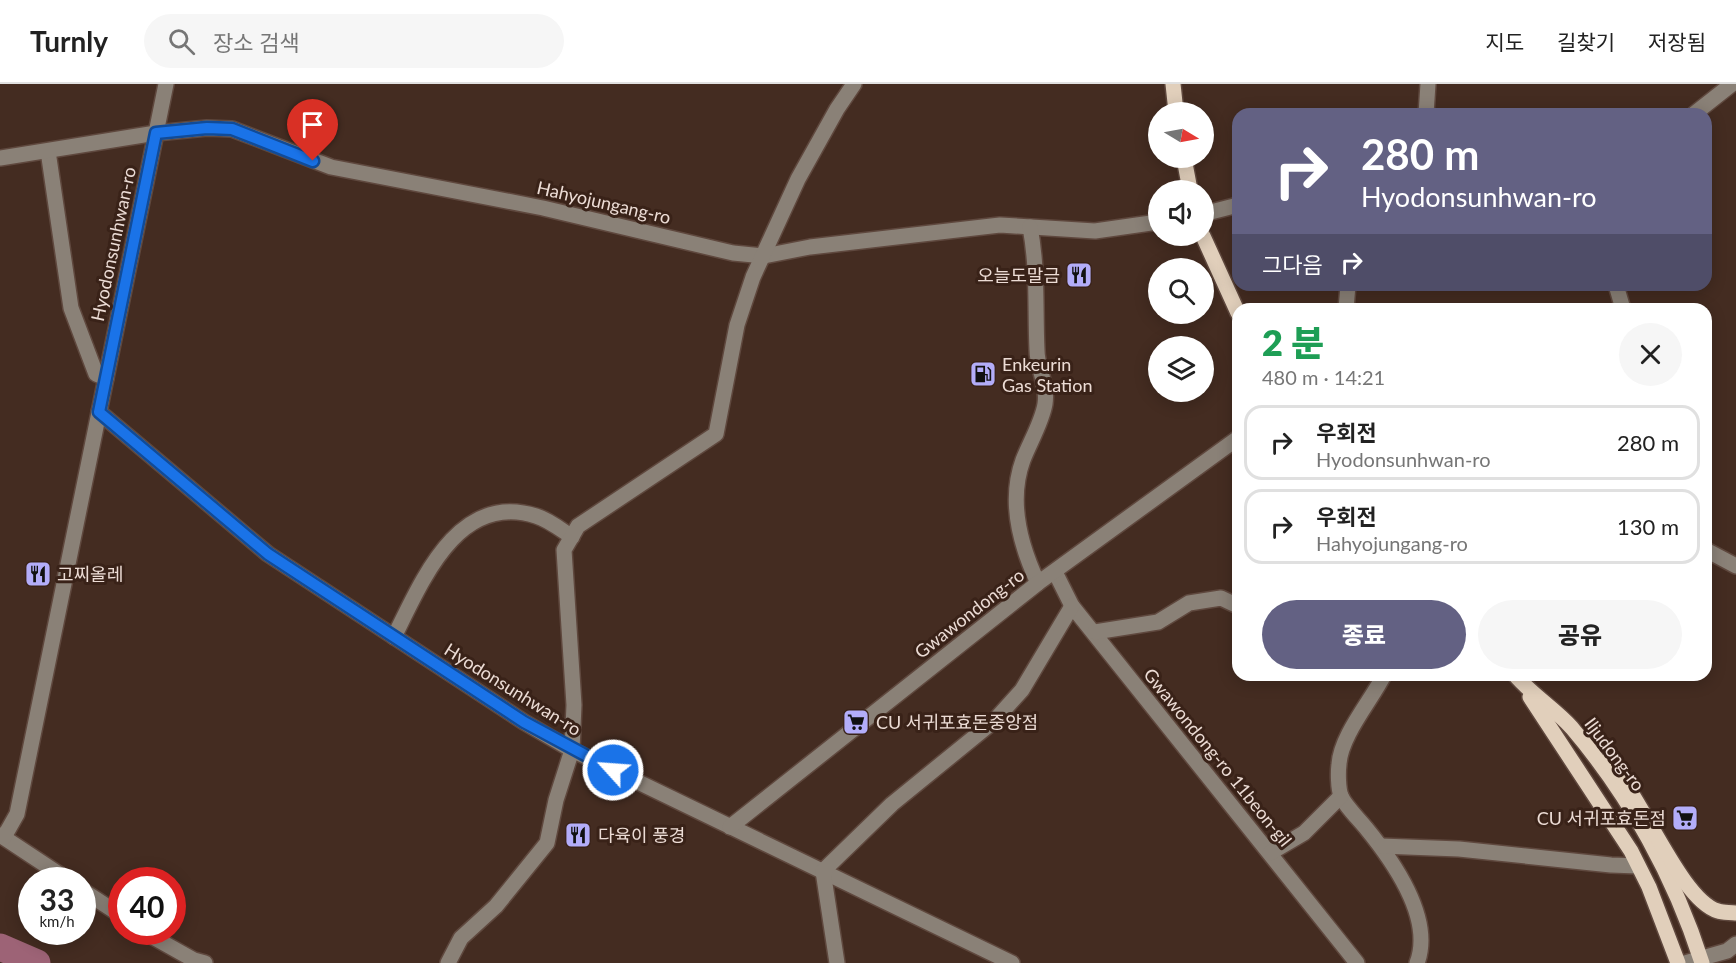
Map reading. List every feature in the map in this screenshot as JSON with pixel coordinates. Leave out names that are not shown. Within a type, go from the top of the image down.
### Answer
[{"type":"main road","points":[[1173,84],[1175,102]]},
{"type":"main road","points":[[1208,246],[1233,303]]},
{"type":"main road","name":"Iljudong-ro","points":[[1520,681],[1638,866],[1678,963]]},
{"type":"main road","name":"Iljudong-ro","points":[[1521,681],[1571,728],[1632,810],[1662,865],[1702,961]]},
{"type":"main road","points":[[1571,728],[1612,766],[1630,789],[1693,894],[1717,911],[1736,913]]},
{"type":"street","name":"Hyodonsunhwan-ro","points":[[2,836],[17,814],[166,84]]},
{"type":"street","points":[[448,963],[461,938],[496,906],[547,843],[556,800],[572,750],[574,705],[564,550],[578,526],[716,434],[737,325],[753,277],[798,179],[837,109],[854,84]]},
{"type":"street","points":[[1426,108],[1428,84]]},
{"type":"street","points":[[1702,108],[1732,84]]},
{"type":"street","name":"Hahyojungang-ro","points":[[0,158],[156,133],[207,128],[232,129],[331,167],[543,208],[733,253],[764,256],[810,247],[1000,225],[1095,231],[1148,223]]},
{"type":"street","points":[[48,151],[71,308],[96,374],[106,378]]},
{"type":"street","points":[[1214,211],[1232,207]]},
{"type":"street","points":[[1030,227],[1037,262],[1036,353],[1045,381],[1045,405],[1022,462],[1015,499],[1020,533],[1038,583]]},
{"type":"street","name":"Hyodonsunhwan-ro","points":[[99,412],[268,554],[572,750],[1012,963]]},
{"type":"street","name":"Gwawondong-ro","points":[[730,827],[1038,583],[1232,442]]},
{"type":"street","points":[[394,637],[422,582],[445,547],[477,518],[497,513],[523,513],[538,517],[572,537]]},
{"type":"street","points":[[1712,553],[1736,566]]},
{"type":"street","name":"Gwawondong-ro 11beon-gil","points":[[1055,572],[1072,606],[1358,963]]},
{"type":"street","points":[[1095,632],[1158,622],[1189,603],[1221,598],[1232,603]]},
{"type":"street","points":[[837,963],[823,872],[892,804],[994,722],[1023,690],[1072,606]]},
{"type":"street","points":[[1381,681],[1372,700],[1346,738],[1339,763],[1341,796],[1395,864],[1418,913],[1420,955],[1417,963]]},
{"type":"street","points":[[1270,853],[1304,833],[1341,796]]},
{"type":"street","points":[[2,836],[48,867]]},
{"type":"street","points":[[1381,846],[1459,849],[1611,866],[1638,866]]},
{"type":"street","points":[[1685,963],[1702,961],[1727,951],[1736,944]]},
{"type":"street","points":[[167,945],[194,960],[205,963]]},
{"type":"waterway","points":[[0,947],[37,963]]},
{"type":"place","name":"오늘도말금","points":[[1079,275]]},
{"type":"place","name":"Enkeurin Gas Station","points":[[983,374]]},
{"type":"place","name":"고찌올레","points":[[38,574]]},
{"type":"place","name":"CU 서귀포효돈중앙점","points":[[856,722]]},
{"type":"place","name":"CU 서귀포효돈점","points":[[1685,818]]},
{"type":"place","name":"다육이 풍경","points":[[578,835]]},
{"type":"route","points":[[313,161],[232,129],[207,128],[156,133],[99,412],[268,554],[524,722],[572,750],[613,770]]}]
